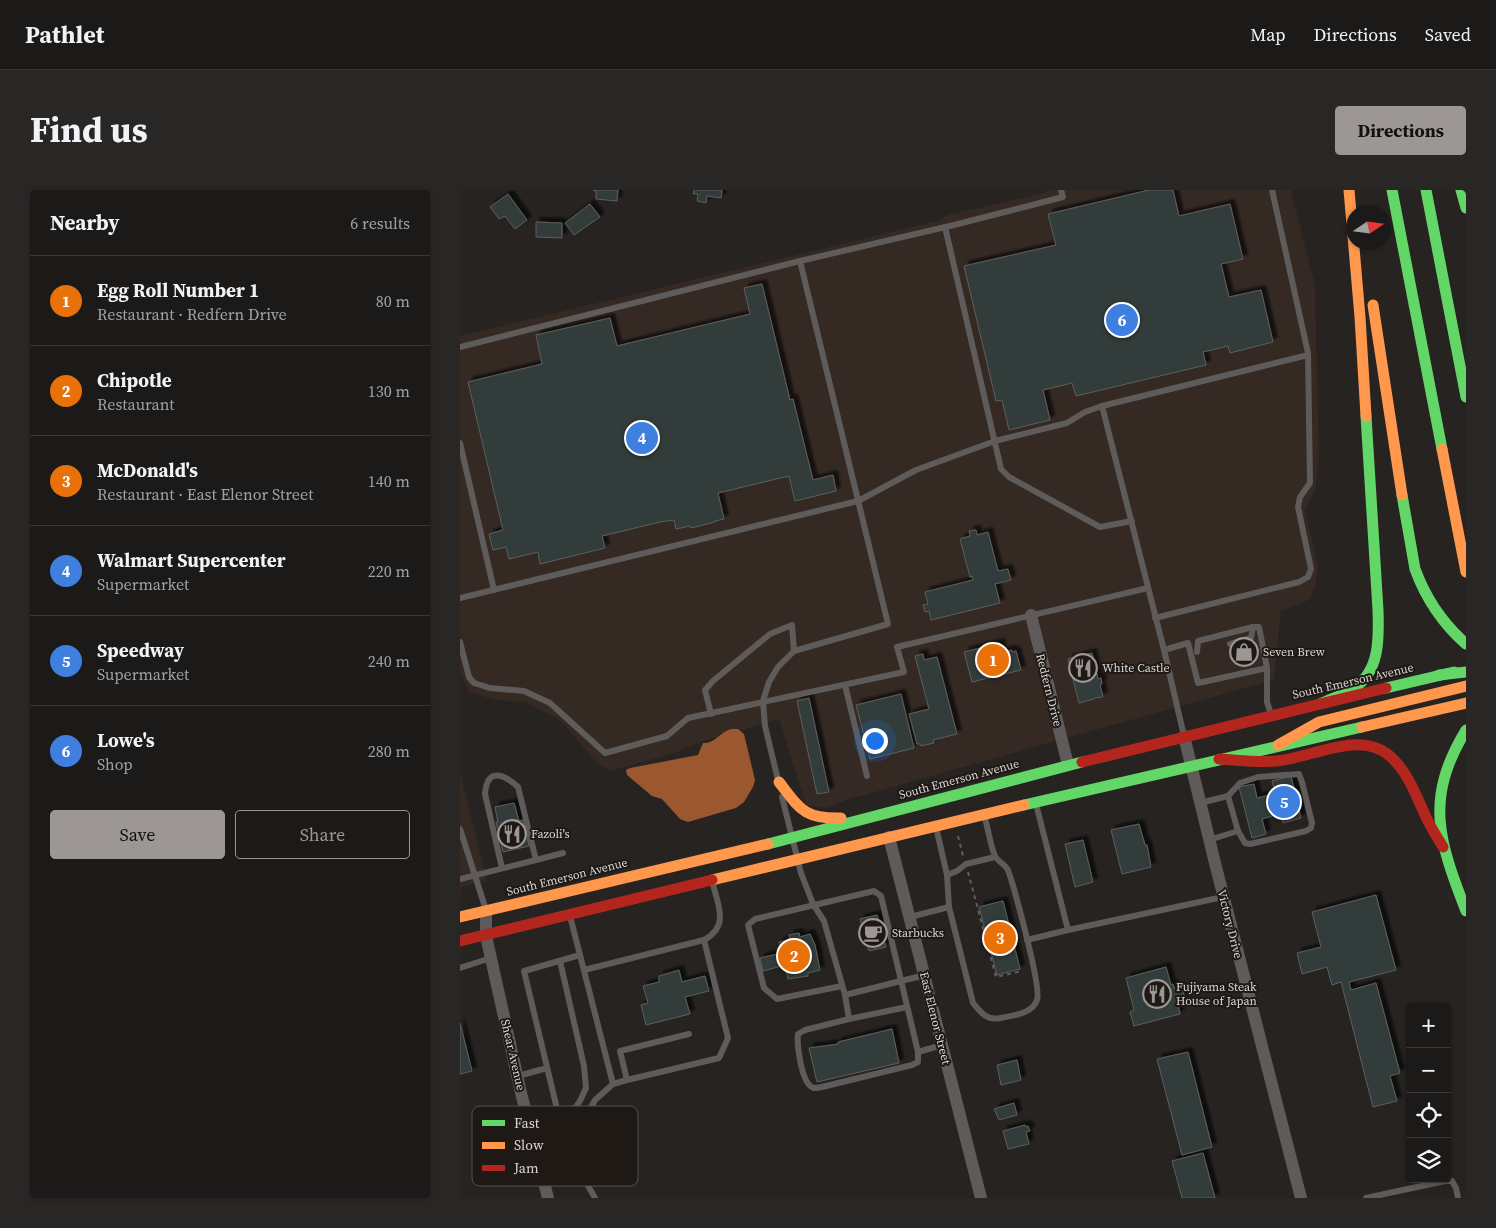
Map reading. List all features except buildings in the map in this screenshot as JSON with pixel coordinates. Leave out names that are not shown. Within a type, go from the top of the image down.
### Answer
[{"type":"main road","points":[[1322,703],[1361,683],[1374,663],[1378,647],[1378,610],[1362,335],[1349,190]]},
{"type":"main road","points":[[1358,190],[1361,205]]},
{"type":"main road","points":[[1392,190],[1466,572]]},
{"type":"main road","points":[[1426,190],[1466,397]]},
{"type":"main road","points":[[1461,190],[1466,208]]},
{"type":"main road","points":[[1372,298],[1410,548],[1421,587],[1440,619],[1466,644]]},
{"type":"main road","name":"South Emerson Avenue","points":[[460,917],[792,838],[1184,736],[1466,670]]},
{"type":"main road","points":[[1278,745],[1319,722],[1466,686]]},
{"type":"main road","points":[[460,941],[984,814],[1466,703]]},
{"type":"main road","points":[[1443,847],[1440,802],[1443,780],[1450,760],[1465,731]]},
{"type":"main road","points":[[1220,759],[1276,761],[1354,744],[1366,744],[1378,748],[1396,760],[1404,770],[1428,821],[1443,847],[1466,911]]},
{"type":"main road","points":[[779,782],[807,813],[816,817],[862,819]]},
{"type":"street","name":"Redfern Drive","points":[[1031,615],[1068,765]]},
{"type":"street","name":"Victory Drive","points":[[1184,736],[1223,897],[1301,1198]]},
{"type":"street","name":"East Elenor Street","points":[[890,837],[982,1198]]},
{"type":"street","name":"Shear Avenue","points":[[486,911],[486,936],[525,1106]]},
{"type":"lane","points":[[460,347],[800,260],[945,227],[1062,197],[1061,190]]},
{"type":"lane","points":[[1155,618],[1299,582],[1308,577],[1311,569],[1298,507],[1300,497],[1310,483],[1308,355],[1272,190]]},
{"type":"lane","points":[[945,227],[1001,469],[1009,477],[1100,528],[1132,521]]},
{"type":"lane","points":[[800,260],[888,624],[794,651],[778,667],[769,682],[763,703],[765,726],[797,859],[813,904],[824,921],[849,1019]]},
{"type":"lane","points":[[460,598],[858,501],[916,470],[995,441],[1067,423],[1085,412],[1102,406],[1308,355]]},
{"type":"lane","points":[[1102,406],[1184,736]]},
{"type":"lane","points":[[460,442],[494,590]]},
{"type":"lane","points":[[460,642],[469,677],[474,683],[490,688],[524,692],[550,703],[605,753],[667,736],[688,718],[904,672],[897,647],[1148,588]]},
{"type":"lane","points":[[711,714],[705,690],[713,681],[770,634],[792,625],[794,651]]},
{"type":"lane","points":[[1230,644],[1251,638],[1254,627]]},
{"type":"lane","points":[[1194,653],[1198,641],[1259,627],[1267,668],[1267,702],[1271,715]]},
{"type":"lane","points":[[1164,650],[1188,643],[1194,653],[1198,683],[1267,668]]},
{"type":"lane","points":[[1194,653],[1205,650]]},
{"type":"lane","points":[[845,685],[866,776]]},
{"type":"lane","points":[[1258,777],[1278,745]]},
{"type":"lane","points":[[1200,803],[1228,796],[1240,783],[1258,777],[1299,774],[1312,823],[1306,831],[1245,844],[1238,831],[1228,796]]},
{"type":"lane","points":[[502,868],[485,794],[485,785],[489,778],[495,776],[510,779],[518,787],[536,860]]},
{"type":"lane","points":[[1036,803],[1068,930]]},
{"type":"lane","points":[[936,826],[948,875],[949,907],[973,1003],[980,1013],[987,1018],[997,1019],[1028,1011],[1032,1008],[1038,999],[1038,987],[1007,868],[995,857],[984,814]]},
{"type":"lane","points":[[460,829],[486,911]]},
{"type":"lane","points":[[1209,840],[1238,831]]},
{"type":"lane","points":[[460,879],[563,853]]},
{"type":"lane","points":[[948,875],[966,864],[995,857]]},
{"type":"lane","points":[[584,970],[704,940],[714,935],[719,927],[720,914],[712,880]]},
{"type":"lane","points":[[842,986],[777,999],[764,988],[748,925],[755,919],[813,904],[874,891],[881,896],[918,1052],[918,1062],[814,1088],[805,1080],[797,1043],[798,1034],[806,1030],[849,1019],[907,1007]]},
{"type":"lane","points":[[1027,940],[1223,897]]},
{"type":"lane","points":[[910,917],[949,907]]},
{"type":"lane","points":[[570,915],[613,1084]]},
{"type":"lane","points":[[593,1106],[596,1100],[613,1084],[719,1058],[728,1038],[704,940]]},
{"type":"lane","points":[[556,1106],[524,971],[580,956]]},
{"type":"lane","points":[[460,968],[491,958]]},
{"type":"lane","points":[[560,961],[584,1066],[586,1088],[577,1106]]},
{"type":"lane","points":[[844,995],[925,975]]},
{"type":"lane","points":[[627,1080],[620,1051],[689,1034]]},
{"type":"lane","points":[[918,1052],[942,1045]]},
{"type":"lane","points":[[518,1076],[547,1068]]},
{"type":"lane","points":[[1366,1198],[1452,1181],[1458,1198]]},
{"type":"lane","points":[[588,1186],[595,1198]]},
{"type":"path","points":[[956,831],[996,977],[1022,971]]},
{"type":"shaded area","points":[[1048,190],[1291,190],[1315,285],[1319,453],[1316,488],[1305,511],[1318,566],[1316,586],[1309,600],[1281,611],[1274,680],[846,800],[827,808],[806,805],[779,719],[611,771],[599,765],[559,719],[525,702],[495,700],[469,692],[460,672],[460,336],[937,221],[947,215],[1044,193]]},
{"type":"shaded area","points":[[731,729],[738,729],[744,734],[755,780],[744,802],[736,808],[688,822],[680,819],[662,799],[652,796],[627,775],[626,770],[630,768],[698,755],[703,743],[711,742]]},
{"type":"shaded area","points":[[460,773],[487,881],[461,887],[462,896],[460,896]]},
{"type":"traffic: fast","points":[[1392,190],[1442,449]]},
{"type":"traffic: fast","points":[[1426,190],[1466,397]]},
{"type":"traffic: fast","points":[[1461,190],[1466,208]]},
{"type":"traffic: fast","points":[[1322,703],[1342,695],[1363,681],[1373,663],[1378,643],[1378,610],[1366,416]]},
{"type":"traffic: fast","points":[[1402,495],[1415,569],[1419,580],[1442,619],[1466,644]]},
{"type":"traffic: fast","points":[[1386,688],[1454,672]]},
{"type":"traffic: fast","points":[[1439,675],[1466,672]]},
{"type":"traffic: fast","points":[[1024,805],[1362,727]]},
{"type":"traffic: fast","points":[[1466,730],[1444,778],[1440,799],[1443,841],[1466,911]]},
{"type":"traffic: fast","points":[[768,844],[1082,762]]},
{"type":"traffic: slow","points":[[1349,190],[1366,416]]},
{"type":"traffic: slow","points":[[1373,305],[1402,495]]},
{"type":"traffic: slow","points":[[1442,449],[1466,572]]},
{"type":"traffic: slow","points":[[1278,745],[1319,722],[1466,686]]},
{"type":"traffic: slow","points":[[1362,727],[1466,703]]},
{"type":"traffic: slow","points":[[779,782],[798,806],[804,810],[819,817],[841,818]]},
{"type":"traffic: slow","points":[[712,880],[1024,805]]},
{"type":"traffic: slow","points":[[460,917],[768,844]]},
{"type":"traffic: jam","points":[[1082,762],[1386,688]]},
{"type":"traffic: jam","points":[[1219,759],[1255,762],[1276,761],[1354,745],[1369,746],[1383,751],[1395,761],[1405,774],[1443,847]]},
{"type":"traffic: jam","points":[[460,941],[712,880]]},
{"type":"place","name":"Lowe's","points":[[1122,320]]},
{"type":"place","name":"Walmart Supercenter","points":[[642,438]]},
{"type":"place","name":"Seven Brew","points":[[1244,652]]},
{"type":"place","name":"Egg Roll Number 1","points":[[993,660]]},
{"type":"place","name":"White Castle","points":[[1083,668]]},
{"type":"place","name":"Speedway","points":[[1284,802]]},
{"type":"place","name":"Fazoli's","points":[[512,834]]},
{"type":"place","name":"Starbucks","points":[[873,933]]},
{"type":"place","name":"McDonald's","points":[[1000,938]]},
{"type":"place","name":"Chipotle","points":[[794,956]]},
{"type":"place","name":"Fujiyama Steak House of Japan","points":[[1157,994]]}]
